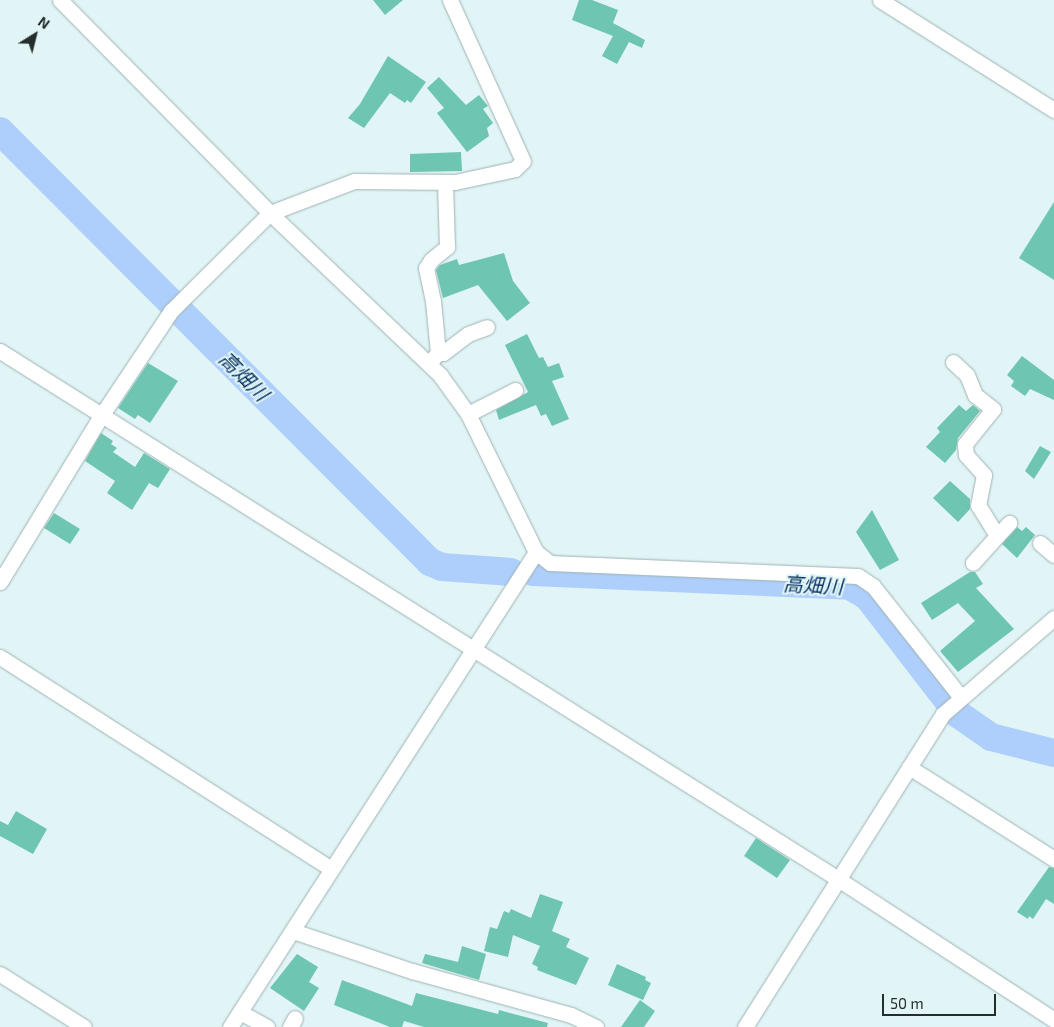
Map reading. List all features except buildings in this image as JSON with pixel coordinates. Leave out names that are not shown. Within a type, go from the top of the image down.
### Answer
[{"type":"street","points":[[60,0],[270,213],[433,358],[468,414],[536,552],[550,563],[858,576],[873,586],[958,699]]},
{"type":"street","points":[[0,582],[101,416],[176,306],[270,213],[354,181],[445,182],[515,169],[523,161],[450,0]]},
{"type":"street","points":[[880,0],[1054,110]]},
{"type":"street","points":[[433,358],[433,302],[426,268],[447,247],[445,182]]},
{"type":"street","points":[[433,358],[443,353],[468,334],[487,327]]},
{"type":"street","points":[[0,351],[472,650],[838,878],[1054,1020]]},
{"type":"street","points":[[953,362],[967,375],[975,395],[994,409],[989,418],[968,438],[965,448],[969,460],[984,475],[978,505],[996,536]]},
{"type":"street","points":[[468,414],[515,390]]},
{"type":"street","points":[[973,563],[1009,523]]},
{"type":"street","points":[[1040,543],[1054,555]]},
{"type":"street","points":[[230,1027],[536,552]]},
{"type":"street","points":[[745,1027],[943,714],[958,699],[1054,618]]},
{"type":"street","points":[[0,657],[331,869]]},
{"type":"street","points":[[909,767],[1054,859]]},
{"type":"street","points":[[293,931],[412,971],[571,1015],[596,1027]]},
{"type":"street","points":[[0,974],[84,1027]]},
{"type":"street","points":[[240,1012],[267,1027]]},
{"type":"waterway","name":"高畑川","points":[[0,131],[430,562],[442,567],[511,572]]},
{"type":"waterway","name":"高畑川","points":[[533,572],[850,586],[868,597],[958,714],[991,737],[1054,753]]}]
